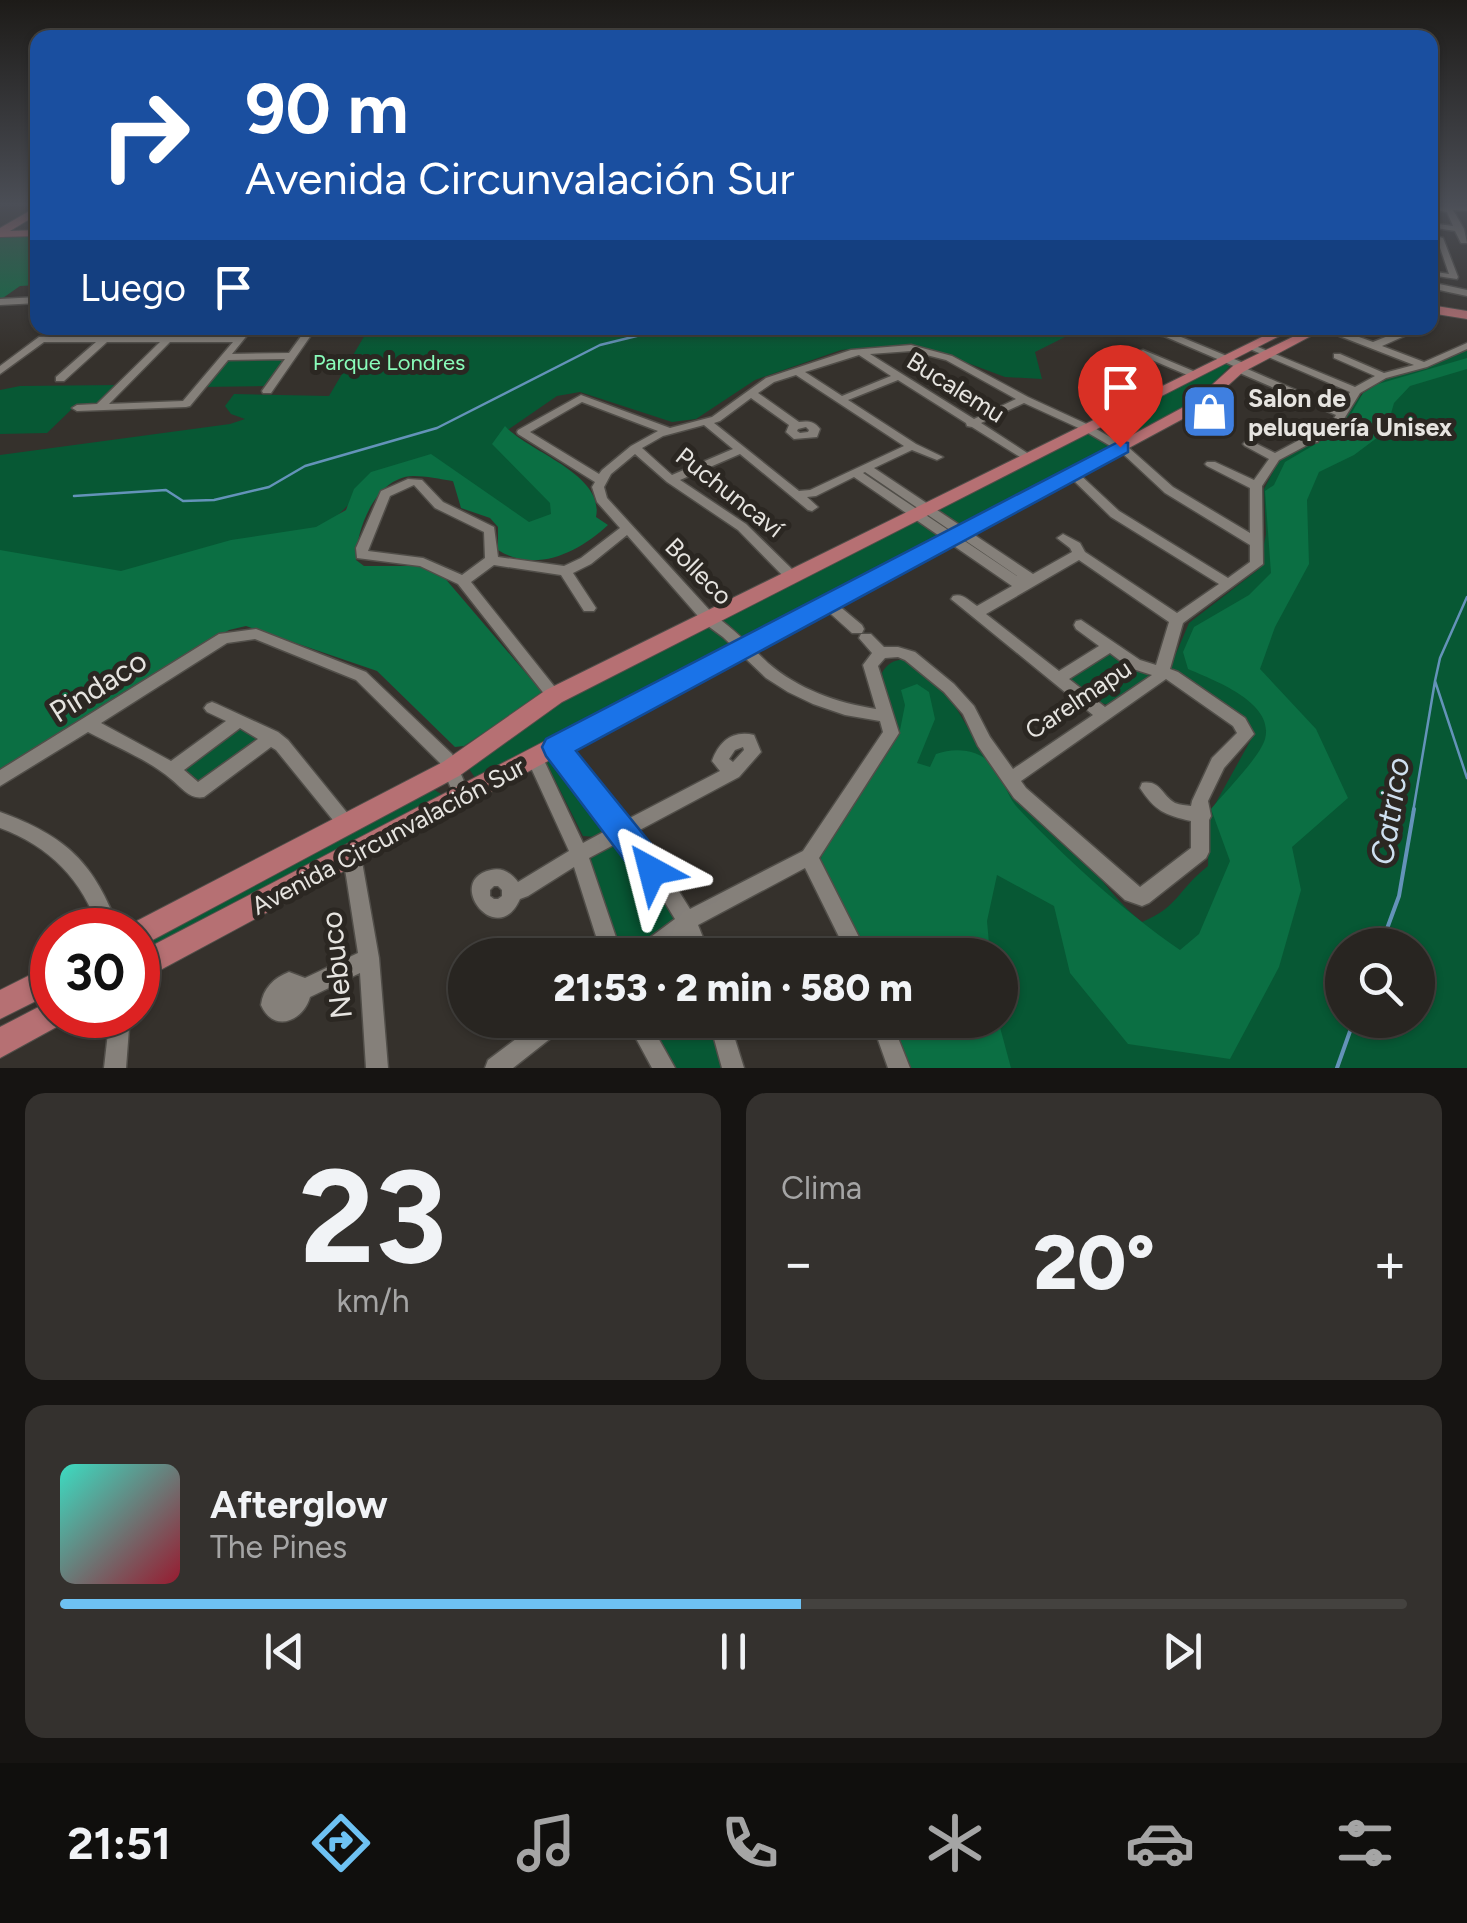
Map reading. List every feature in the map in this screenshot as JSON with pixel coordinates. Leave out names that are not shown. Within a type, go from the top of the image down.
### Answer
[{"type":"main road","points":[[1438,307],[1467,312]]},
{"type":"main road","name":"Avenida Circunvalación Sur","points":[[160,956],[1198,405],[1236,364],[1279,335]]},
{"type":"main road","name":"Avenida Circunvalación Sur","points":[[1259,350],[1301,335]]},
{"type":"main road","name":"Avenida Circunvalación Sur","points":[[160,923],[450,769],[554,696],[1194,375],[1236,364]]},
{"type":"main road","points":[[0,1005],[30,989]]},
{"type":"main road","points":[[0,1043],[30,1026]]},
{"type":"street","points":[[1438,275],[1454,277],[1442,253]]},
{"type":"street","points":[[1438,287],[1467,293]]},
{"type":"street","points":[[0,302],[30,300]]},
{"type":"street","points":[[0,371],[40,335]]},
{"type":"street","points":[[59,335],[103,340],[240,339]]},
{"type":"street","points":[[60,379],[109,335]]},
{"type":"street","points":[[100,408],[172,335]]},
{"type":"street","points":[[77,408],[186,404],[243,335]]},
{"type":"street","points":[[267,391],[306,335]]},
{"type":"street","points":[[1168,335],[1341,414]]},
{"type":"street","points":[[1347,335],[1424,365]]},
{"type":"street","points":[[1375,345],[1391,335]]},
{"type":"street","points":[[1062,538],[1076,546],[1079,554],[1177,620],[1257,564],[1256,486],[1275,458],[1336,425],[1356,391],[1384,376],[1424,365],[1467,346]]},
{"type":"street","points":[[668,430],[582,398],[522,432],[600,480],[635,448],[668,430],[707,422],[770,380],[860,352],[911,348],[932,352],[1087,428],[1120,447],[1170,490],[1257,543]]},
{"type":"street","points":[[1259,350],[1356,391]]},
{"type":"street","name":"Bucalemu","points":[[860,352],[1029,458]]},
{"type":"street","points":[[1143,352],[1194,375]]},
{"type":"street","points":[[224,357],[290,356]]},
{"type":"street","points":[[1337,356],[1384,376]]},
{"type":"street","points":[[797,371],[912,446],[937,457]]},
{"type":"street","points":[[842,400],[897,376]]},
{"type":"street","points":[[752,394],[796,425]]},
{"type":"street","points":[[970,424],[1024,399]]},
{"type":"street","points":[[707,422],[801,494],[812,507]]},
{"type":"street","points":[[1281,423],[1314,440]]},
{"type":"street","points":[[1249,444],[1275,458]]},
{"type":"street","points":[[801,494],[862,471],[912,446]]},
{"type":"street","name":"Puchuncaví","points":[[635,448],[671,480],[742,527],[792,577]]},
{"type":"street","points":[[671,480],[742,450]]},
{"type":"street","points":[[1211,464],[1256,486]]},
{"type":"street","points":[[862,471],[1026,583]]},
{"type":"street","points":[[1072,473],[1115,514],[1228,584]]},
{"type":"street","points":[[492,560],[490,530],[438,505],[418,482],[406,480],[393,487],[378,510],[362,555],[423,562],[462,581],[554,696]]},
{"type":"street","name":"Bolleco","points":[[600,480],[601,499],[626,529],[709,619],[746,646],[780,680],[853,714],[886,716]]},
{"type":"street","points":[[462,581],[492,560],[565,571],[586,561],[626,529]]},
{"type":"street","points":[[976,613],[1079,554]]},
{"type":"street","points":[[565,571],[589,608]]},
{"type":"street","points":[[958,599],[1105,715]]},
{"type":"street","points":[[827,603],[882,653]]},
{"type":"street","name":"Carelmapu","points":[[1013,778],[1160,677],[1177,620]]},
{"type":"street","points":[[666,938],[688,921],[809,857],[890,733],[870,665],[882,653],[892,651],[910,656],[948,688],[969,710],[990,751],[1013,778],[1020,793],[1132,894],[1142,897],[1200,852],[1200,801],[1218,763],[1246,739],[1246,731],[1174,676],[1135,664],[1081,625]]},
{"type":"street","name":"Pindaco","points":[[0,779],[224,638],[256,634],[361,676],[446,759],[450,769]]},
{"type":"street","name":"Carelmapu","points":[[1059,678],[1110,646]]},
{"type":"street","points":[[212,708],[272,736],[348,825]]},
{"type":"street","points":[[172,770],[239,720]]},
{"type":"street","points":[[88,724],[172,770],[198,792],[272,736]]},
{"type":"street","points":[[556,747],[688,921],[694,938]]},
{"type":"street","points":[[535,759],[579,854],[606,938]]},
{"type":"street","points":[[450,769],[463,797]]},
{"type":"street","points":[[512,892],[732,772]]},
{"type":"street","points":[[1148,788],[1170,809],[1202,816]]},
{"type":"street","points":[[0,820],[42,838],[72,862],[96,894],[101,908]]},
{"type":"street","name":"Nebuco","points":[[352,856],[368,958],[377,1068]]},
{"type":"street","points":[[809,857],[850,938]]},
{"type":"street","points":[[302,990],[368,958]]},
{"type":"street","points":[[115,1068],[118,1038]]},
{"type":"street","points":[[496,1068],[535,1038]]},
{"type":"street","points":[[646,1038],[664,1068]]},
{"type":"street","points":[[724,1038],[733,1068]]},
{"type":"street","points":[[888,1038],[899,1068]]},
{"type":"green space","points":[[0,253],[30,253],[30,285],[20,286],[0,300]]},
{"type":"green space","name":"Parque Londres","points":[[365,335],[1069,335],[1035,352],[1042,379],[1005,377],[930,349],[888,346],[841,350],[755,380],[696,419],[672,422],[580,392],[557,396],[502,434],[561,490],[553,539],[443,476],[412,468],[353,500],[338,515],[325,552],[183,574],[0,576],[0,455],[230,424],[245,419],[231,414],[225,406],[234,394],[329,396]]},
{"type":"green space","points":[[1467,350],[1467,1068],[914,1068],[902,1038],[1018,1038],[1018,938],[874,938],[901,735],[893,722],[882,673],[888,665],[904,660],[925,670],[990,760],[1070,842],[1122,904],[1142,922],[1154,916],[1208,866],[1209,815],[1253,736],[1231,717],[1166,677],[1189,623],[1259,569],[1266,534],[1264,489],[1279,460],[1336,430],[1348,406],[1384,378]]},
{"type":"green space","points":[[286,357],[267,386],[200,387],[223,358]]},
{"type":"green space","points":[[1467,358],[1467,369],[1410,386],[1394,403],[1386,431],[1354,455],[1319,472],[1307,500],[1309,564],[1275,627],[1260,669],[1316,729],[1348,798],[1292,847],[1301,890],[1279,967],[1230,1059],[1128,1044],[1070,973],[1054,906],[997,875],[987,921],[988,938],[857,938],[820,862],[823,850],[900,730],[905,705],[901,690],[917,684],[929,692],[935,719],[917,763],[930,767],[936,754],[951,751],[966,751],[987,760],[1034,825],[1137,918],[1180,950],[1199,934],[1230,861],[1211,809],[1256,755],[1265,739],[1266,726],[1261,714],[1240,694],[1188,669],[1183,652],[1194,627],[1249,595],[1271,573],[1265,491],[1274,485],[1285,462],[1343,428],[1363,393],[1378,384]]},
{"type":"green space","points":[[1227,362],[1232,364],[1194,403],[1123,440],[1101,428]]},
{"type":"green space","points":[[117,385],[96,406],[74,407],[47,433],[0,434],[0,390],[20,386]]},
{"type":"green space","points":[[505,426],[577,476],[596,502],[596,517],[608,525],[584,544],[556,557],[512,557],[498,550],[498,527],[490,518],[461,508],[453,481],[413,476],[388,485],[379,495],[364,520],[356,560],[364,566],[421,566],[443,576],[543,693],[464,746],[455,747],[377,671],[246,626],[229,630],[0,770],[0,550],[121,571],[231,540],[316,527],[346,510],[354,489],[371,472],[431,454],[529,522],[551,514],[550,503],[492,444]]},
{"type":"green space","points":[[1088,434],[1096,434],[1111,446],[959,525],[937,511]]},
{"type":"green space","points":[[919,518],[942,533],[742,639],[720,619]]},
{"type":"green space","points":[[712,623],[738,644],[478,782],[465,763],[556,701]]},
{"type":"green space","points":[[1108,652],[1150,675],[1110,705],[1100,703],[1068,679]]},
{"type":"green space","points":[[244,727],[260,735],[259,740],[201,782],[182,768],[236,728]]},
{"type":"green space","points":[[550,757],[603,823],[604,829],[596,837],[583,836],[545,760]]},
{"type":"green space","points":[[433,789],[441,794],[439,803],[160,947],[160,931]]},
{"type":"green space","points":[[618,839],[630,846],[675,912],[674,923],[657,938],[612,938],[592,854]]},
{"type":"green space","points":[[655,1038],[716,1038],[724,1068],[674,1068]]},
{"type":"green space","points":[[896,1038],[1003,1038],[1011,1068],[906,1068]]},
{"type":"waterway","points":[[74,496],[166,490],[183,501],[214,500],[269,487],[305,466],[437,428],[600,345],[641,335]]},
{"type":"waterway","points":[[1435,681],[1440,658],[1467,597]]},
{"type":"waterway","name":"Catrico","points":[[1413,812],[1435,681]]},
{"type":"waterway","points":[[1435,681],[1467,778]]},
{"type":"waterway","name":"Catrico","points":[[1387,928],[1399,896],[1414,809]]},
{"type":"waterway","name":"Catrico","points":[[1337,1068],[1348,1038]]},
{"type":"place","name":"Salon de peluquería Unisex","points":[[1209,412]]},
{"type":"route","points":[[652,871],[556,747],[1120,447]]}]
